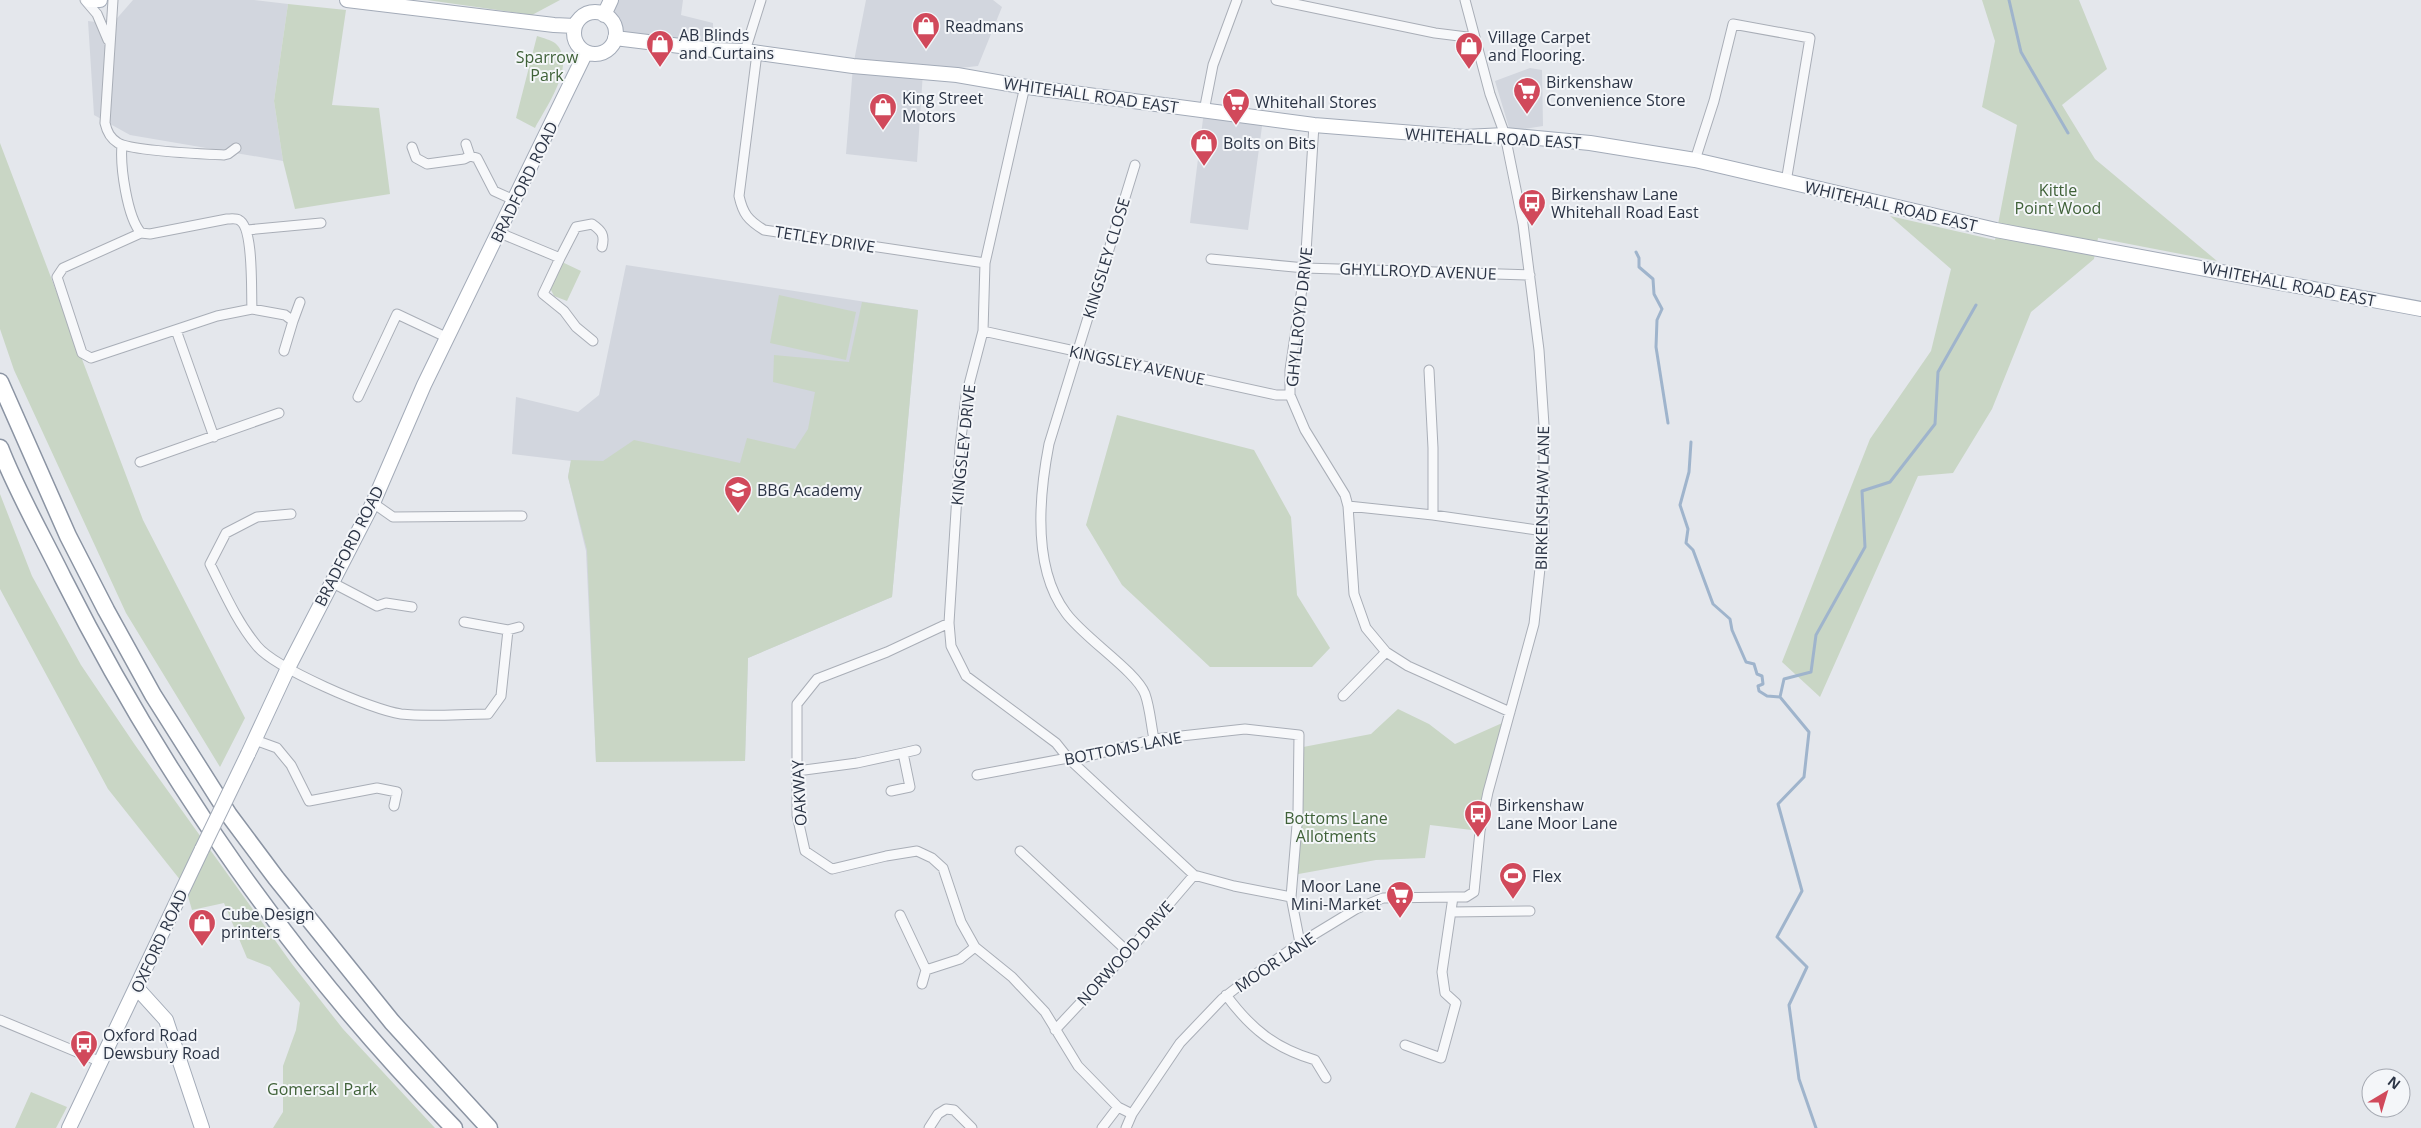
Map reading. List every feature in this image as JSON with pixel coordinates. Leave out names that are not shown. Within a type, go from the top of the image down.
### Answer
[{"type":"highway","points":[[0,382],[68,536],[106,610],[154,694],[229,814],[276,878],[392,1022],[489,1128]]},
{"type":"highway","points":[[0,448],[86,623],[128,699],[241,874],[300,953],[369,1036],[454,1128]]},
{"type":"main road","points":[[89,0],[100,0]]},
{"type":"main road","points":[[347,0],[575,26]]},
{"type":"main road","points":[[604,15],[611,0]]},
{"type":"main road","points":[[590,13],[604,15],[613,24],[615,38],[611,46],[602,53],[586,52],[576,41],[575,26],[581,18],[590,13]]},
{"type":"main road","name":"WHITEHALL ROAD EAST","points":[[615,38],[713,50],[751,52],[853,66],[957,75],[1314,125],[1465,138],[1505,136],[1590,143],[1695,160],[1996,230],[2421,309]]},
{"type":"main road","name":"BRADFORD ROAD","points":[[248,754],[288,668],[373,503],[404,430],[586,52]]},
{"type":"main road","name":"OXFORD ROAD","points":[[68,1128],[248,754]]},
{"type":"main road","points":[[137,988],[166,1020],[202,1128]]},
{"type":"street","points":[[85,0],[97,14],[109,43]]},
{"type":"street","points":[[113,0],[105,124],[111,138],[122,145],[224,155],[236,148]]},
{"type":"street","name":"TETLEY DRIVE","points":[[761,0],[751,52],[739,196],[742,211],[748,220],[764,230],[985,263]]},
{"type":"street","points":[[1204,111],[1213,65],[1237,0]]},
{"type":"street","points":[[1276,0],[1435,33],[1474,38]]},
{"type":"street","name":"BIRKENSHAW LANE","points":[[1452,897],[1466,897],[1474,892],[1480,831],[1488,792],[1534,624],[1544,531],[1544,425],[1539,350],[1530,275],[1505,136],[1490,94],[1465,0]]},
{"type":"street","points":[[1695,160],[1714,101],[1733,24],[1810,38],[1786,182]]},
{"type":"street","name":"KINGSLEY DRIVE","points":[[1025,86],[985,263],[983,331],[965,405],[949,623],[951,646],[966,676],[1056,743],[1068,758],[1194,875]]},
{"type":"street","name":"GHYLLROYD DRIVE","points":[[1314,125],[1305,268],[1290,370],[1290,395],[1305,430],[1345,495],[1348,506]]},
{"type":"street","points":[[466,144],[470,156]]},
{"type":"street","points":[[122,145],[121,170],[134,222],[141,233]]},
{"type":"street","points":[[412,147],[416,158],[427,164],[464,159],[470,156],[477,158],[494,191],[514,200]]},
{"type":"street","name":"KINGSLEY CLOSE","points":[[1135,165],[1048,444],[1042,482],[1042,547],[1049,578],[1065,612],[1085,635],[1136,680],[1145,694],[1154,739]]},
{"type":"street","points":[[252,309],[247,230],[238,219],[227,219],[150,234],[141,233],[63,268],[57,277],[82,353],[91,358],[216,316],[252,309],[285,315],[293,321]]},
{"type":"street","points":[[247,230],[321,223]]},
{"type":"street","points":[[593,341],[581,332],[564,311],[543,294],[576,227],[583,224],[592,224],[601,230],[603,235],[602,247]]},
{"type":"street","points":[[500,233],[560,258]]},
{"type":"street","name":"GHYLLROYD AVENUE","points":[[1211,259],[1305,268],[1530,275]]},
{"type":"street","points":[[284,351],[300,302]]},
{"type":"street","points":[[358,397],[397,314],[448,338]]},
{"type":"street","points":[[176,330],[214,437]]},
{"type":"street","name":"KINGSLEY AVENUE","points":[[983,331],[1276,395],[1290,395]]},
{"type":"street","points":[[1429,370],[1433,448],[1433,515]]},
{"type":"street","points":[[140,462],[279,413]]},
{"type":"street","points":[[373,503],[393,516],[522,516]]},
{"type":"street","points":[[1510,712],[1416,670],[1386,652],[1366,628],[1354,594],[1348,506],[1433,515],[1544,531]]},
{"type":"street","points":[[290,514],[257,517],[226,533],[210,564],[229,604],[258,648],[288,668],[348,698],[400,714],[488,714],[501,696],[508,630]]},
{"type":"street","points":[[331,582],[377,606],[386,603],[412,607]]},
{"type":"street","points":[[464,622],[508,630],[519,627]]},
{"type":"street","name":"OAKWAY","points":[[949,623],[887,652],[817,679],[798,704],[797,816],[805,850],[832,869],[886,856],[917,851],[932,858],[943,868],[961,922],[975,947]]},
{"type":"street","points":[[1343,696],[1386,652]]},
{"type":"street","name":"BOTTOMS LANE","points":[[977,775],[1068,758],[1086,757],[1154,739],[1245,730],[1299,735],[1298,813],[1291,897],[1300,943]]},
{"type":"street","points":[[255,740],[277,748],[291,765],[309,801],[377,788],[398,792],[394,806]]},
{"type":"street","points":[[797,770],[858,763],[916,750]]},
{"type":"street","points":[[891,791],[910,787],[903,753]]},
{"type":"street","points":[[1020,851],[1128,952]]},
{"type":"street","points":[[1194,875],[1234,886],[1291,897]]},
{"type":"street","name":"NORWOOD DRIVE","points":[[1055,1030],[1128,952],[1194,875]]},
{"type":"street","points":[[1405,1045],[1441,1058],[1456,1003],[1445,993],[1442,972],[1452,897]]},
{"type":"street","name":"MOOR LANE","points":[[1126,1128],[1132,1114],[1180,1043],[1226,996],[1300,943],[1356,909],[1383,898],[1452,897]]},
{"type":"street","points":[[1451,912],[1530,911]]},
{"type":"street","points":[[900,915],[926,970],[922,984]]},
{"type":"street","points":[[926,970],[960,959],[975,947],[1012,977],[1045,1012],[1078,1066],[1118,1107],[1132,1114]]},
{"type":"street","points":[[1226,996],[1239,1013],[1262,1036],[1294,1054],[1316,1060],[1326,1078]]},
{"type":"street","points":[[0,1020],[101,1062]]},
{"type":"street","points":[[1102,1128],[1118,1107]]},
{"type":"street","points":[[929,1128],[938,1114],[946,1109],[954,1110],[972,1128]]},
{"type":"shaded area","points":[[133,0],[254,0],[288,4],[274,101],[283,161],[130,135],[94,115],[88,21],[112,24]]},
{"type":"shaded area","points":[[611,0],[683,0],[681,15],[713,23],[713,50],[615,34],[613,24],[604,15]]},
{"type":"shaded area","points":[[866,0],[993,0],[1002,7],[978,66],[923,72],[917,162],[846,154],[853,66]]},
{"type":"shaded area","points":[[1530,68],[1542,70],[1543,126],[1510,131],[1495,81]]},
{"type":"shaded area","points":[[1204,111],[1263,119],[1248,230],[1190,223]]},
{"type":"shaded area","name":"BBG Academy","points":[[626,265],[918,310],[892,597],[748,658],[745,761],[596,762],[586,551],[568,477],[571,461],[512,454],[516,397],[578,412],[599,395]]},
{"type":"green space","points":[[427,0],[560,0],[532,15]]},
{"type":"green space","name":"Kittle Point Wood","points":[[1982,0],[2079,0],[2107,69],[2062,105],[2095,159],[2217,261],[2098,238],[2094,259],[2031,312],[1992,409],[1953,473],[1918,476],[1820,697],[1782,662],[1870,439],[1931,351],[1951,269],[1890,216],[1995,240],[2017,125],[1982,107],[1995,41]]},
{"type":"green space","points":[[288,4],[346,10],[332,105],[379,108],[390,194],[295,209],[283,161],[274,101]]},
{"type":"green space","name":"Sparrow Park","points":[[537,36],[555,43],[561,52],[563,62],[558,85],[535,128],[516,118]]},
{"type":"green space","points":[[0,143],[143,520],[245,718],[220,767],[126,613],[14,370],[0,329]]},
{"type":"green space","points":[[562,262],[581,271],[567,301],[554,296],[550,288]]},
{"type":"green space","points":[[779,295],[856,312],[846,360],[770,343]]},
{"type":"green space","name":"BBG Academy","points":[[862,302],[918,310],[892,597],[748,658],[745,761],[596,762],[587,550],[568,477],[571,460],[603,461],[634,440],[740,463],[747,438],[795,449],[808,429],[815,392],[773,382],[774,355],[849,362]]},
{"type":"green space","points":[[1117,415],[1254,450],[1291,517],[1297,595],[1330,648],[1312,667],[1210,667],[1122,585],[1086,525]]},
{"type":"green space","name":"Gomersal Park","points":[[0,494],[32,576],[81,665],[135,745],[292,964],[343,1029],[435,1128],[273,1128],[283,1112],[283,1066],[296,1030],[300,1003],[270,967],[247,958],[224,903],[192,910],[185,886],[108,789],[0,589]]},
{"type":"green space","name":"Bottoms Lane Allotments","points":[[1398,709],[1429,724],[1455,744],[1509,720],[1480,831],[1430,825],[1425,858],[1376,860],[1293,875],[1298,748],[1371,734]]},
{"type":"green space","points":[[31,1092],[67,1107],[56,1128],[15,1128]]},
{"type":"waterway","points":[[2009,0],[2021,52],[2068,133]]},
{"type":"waterway","points":[[1636,252],[1639,258],[1639,267],[1653,279],[1654,294],[1662,309],[1657,320],[1656,347],[1668,423]]},
{"type":"waterway","points":[[1780,697],[1784,679],[1811,672],[1816,635],[1865,547],[1862,491],[1890,482],[1935,424],[1938,372],[1976,305]]},
{"type":"waterway","points":[[1691,442],[1689,472],[1680,505],[1688,529],[1686,543],[1693,550],[1713,604],[1730,619],[1732,630],[1746,662],[1754,664],[1757,674],[1762,676],[1763,684],[1758,686],[1759,691],[1767,696],[1780,697]]},
{"type":"waterway","points":[[1780,697],[1809,732],[1804,777],[1778,804],[1802,891],[1777,937],[1807,967],[1789,1005],[1799,1079],[1816,1128]]},
{"type":"place","name":"Readmans","points":[[926,50]]},
{"type":"place","name":"AB Blinds and Curtains","points":[[660,68]]},
{"type":"place","name":"Village Carpet and Flooring.","points":[[1469,70]]},
{"type":"place","name":"Birkenshaw Convenience Store","points":[[1527,115]]},
{"type":"place","name":"Whitehall Stores","points":[[1236,126]]},
{"type":"place","name":"King Street Motors","points":[[883,131]]},
{"type":"place","name":"Bolts on Bits","points":[[1204,167]]},
{"type":"place","name":"Birkenshaw Lane Whitehall Road East","points":[[1532,227]]},
{"type":"place","name":"BBG Academy","points":[[738,514]]},
{"type":"place","name":"Birkenshaw Lane Moor Lane","points":[[1478,838]]},
{"type":"place","name":"Flex","points":[[1513,900]]},
{"type":"place","name":"Moor Lane Mini-Market","points":[[1400,919]]},
{"type":"place","name":"Cube Design printers","points":[[202,947]]},
{"type":"place","name":"Oxford Road Dewsbury Road","points":[[84,1068]]}]
